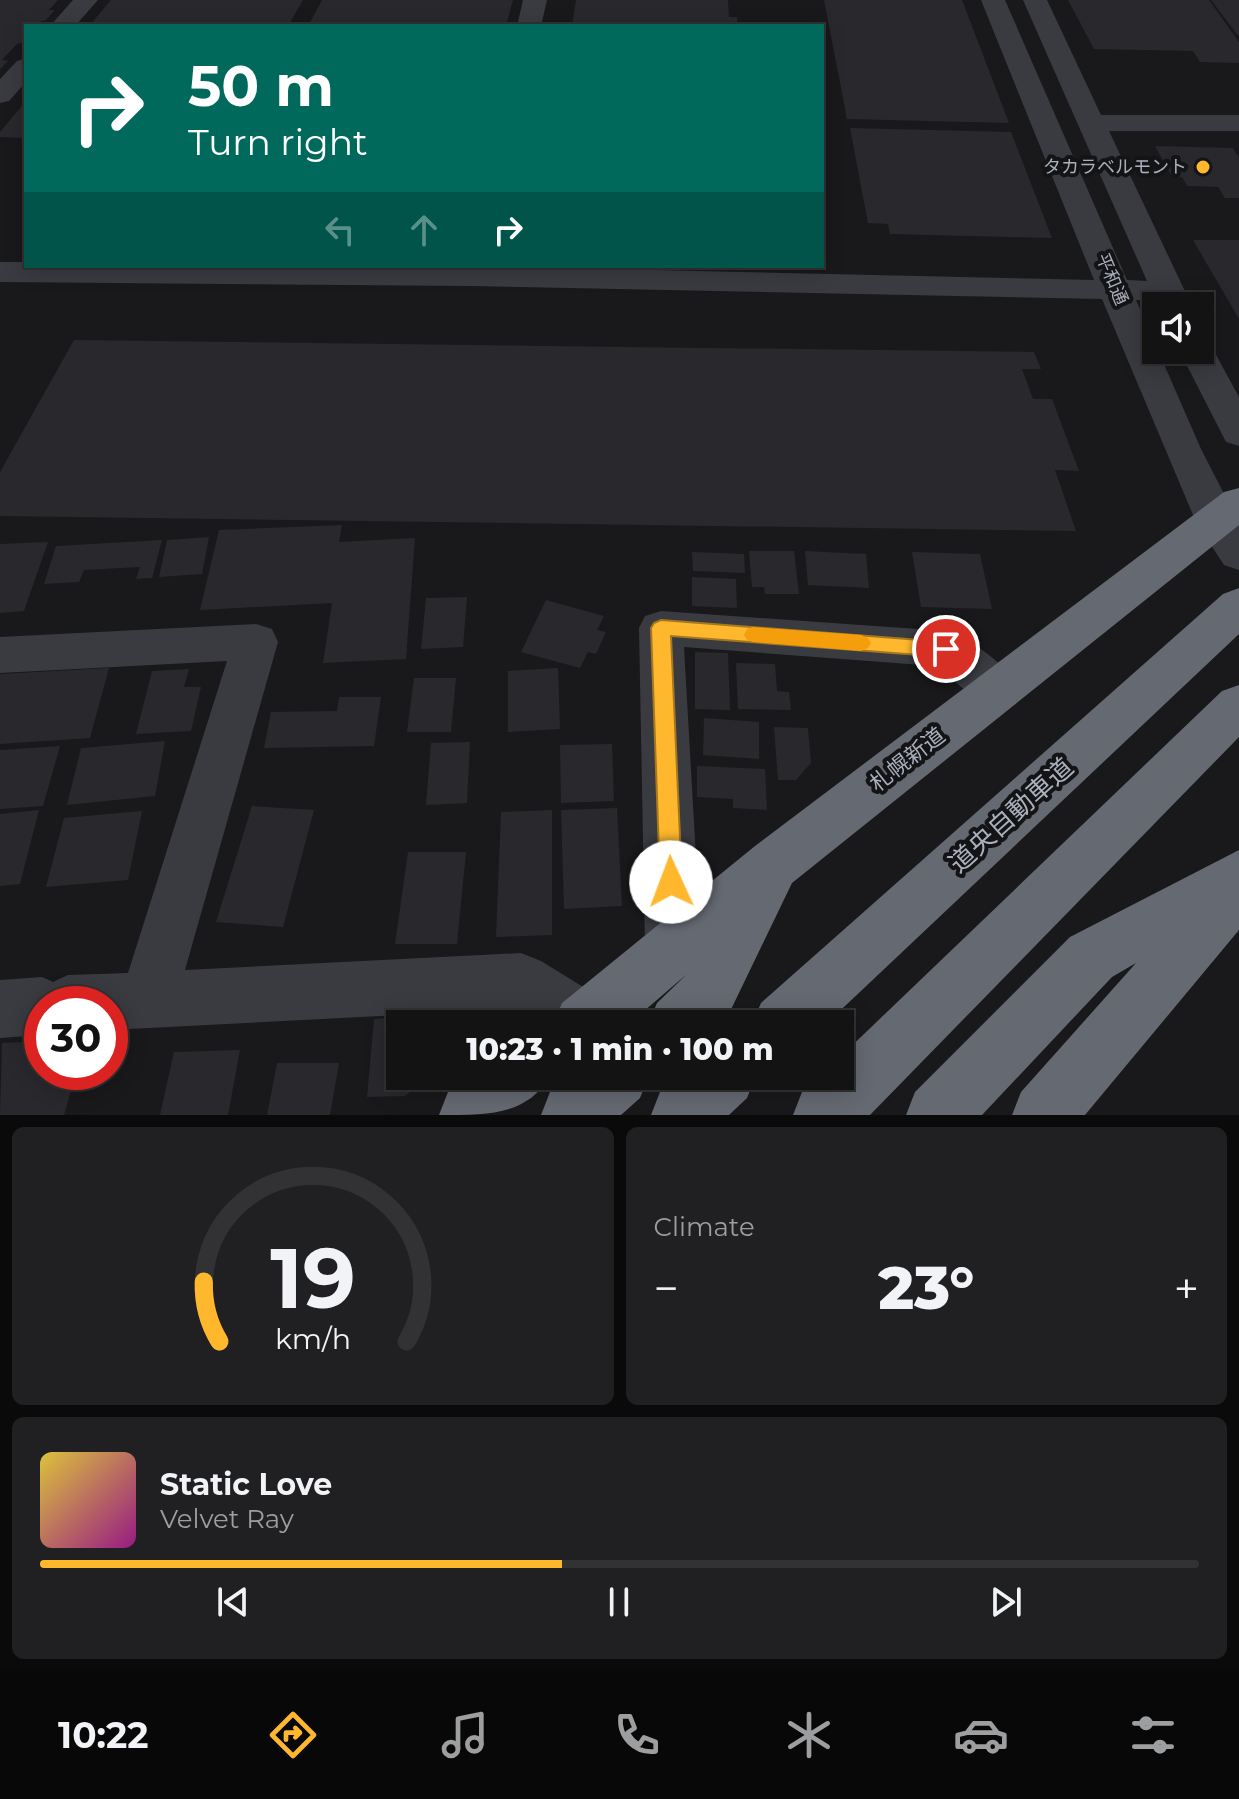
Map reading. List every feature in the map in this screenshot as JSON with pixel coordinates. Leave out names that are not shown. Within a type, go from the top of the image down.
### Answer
[{"type":"highway","name":"札幌新道","points":[[599,1010],[774,864],[996,689],[1231,526]]},
{"type":"highway","name":"道央自動車道","points":[[797,1010],[1239,606]]},
{"type":"highway","points":[[825,1115],[1239,705]]},
{"type":"highway","points":[[694,1010],[705,1001],[774,864]]},
{"type":"highway","points":[[938,1115],[1091,957],[1239,876]]},
{"type":"highway","points":[[1044,1115],[1239,888]]},
{"type":"highway","points":[[471,1115],[502,1090]]},
{"type":"highway","points":[[573,1115],[602,1090]]},
{"type":"highway","points":[[683,1115],[710,1090]]},
{"type":"street","points":[[64,24],[86,0]]},
{"type":"street","points":[[529,24],[535,0]]},
{"type":"street","name":"平和通","points":[[993,0],[1182,449],[1231,526]]},
{"type":"street","points":[[1035,0],[1169,292]]},
{"type":"street","points":[[0,95],[24,68]]},
{"type":"street","points":[[1091,123],[1239,123]]},
{"type":"street","points":[[0,272],[473,271],[1117,291],[1142,295]]},
{"type":"street","points":[[1204,364],[1239,433]]},
{"type":"street","points":[[673,946],[661,628],[946,649],[996,689]]},
{"type":"street","points":[[0,655],[256,642],[148,999]]},
{"type":"street","points":[[128,1000],[521,981],[566,1010]]},
{"type":"street","points":[[0,1009],[24,1007]]},
{"type":"building","points":[[0,0],[58,0],[49,10],[55,10],[46,20],[24,24],[24,42],[17,44],[2,60],[8,61],[0,69]]},
{"type":"building","points":[[111,0],[303,0],[289,24],[91,24]]},
{"type":"building","points":[[322,0],[513,0],[507,24],[309,24]]},
{"type":"building","points":[[576,0],[728,0],[729,17],[737,17],[737,24],[572,24]]},
{"type":"building","points":[[824,0],[962,0],[1009,123],[847,119]]},
{"type":"building","points":[[1068,0],[1209,0],[1239,42],[1239,63],[1200,62],[1193,51],[1094,49]]},
{"type":"building","points":[[1211,0],[1239,0],[1239,37]]},
{"type":"building","points":[[24,103],[24,138],[0,137],[0,132]]},
{"type":"building","points":[[850,128],[1011,132],[1052,238],[890,234],[888,224],[868,223]]},
{"type":"building","name":"タカラベルモント","points":[[1155,146],[1233,148],[1239,158],[1239,198],[1225,198],[1218,187],[1187,186],[1182,177],[1172,177]]},
{"type":"building","points":[[1193,240],[1239,240],[1239,319]]},
{"type":"building","points":[[74,340],[1034,352],[1041,369],[1022,369],[1033,399],[1052,399],[1079,471],[1055,470],[1076,531],[0,516],[0,472]]},
{"type":"building","points":[[342,525],[339,542],[415,538],[406,659],[323,663],[332,603],[200,610],[219,530]]},
{"type":"building","points":[[209,537],[202,574],[159,577],[167,540]]},
{"type":"building","points":[[162,540],[152,578],[136,579],[140,567],[84,570],[79,582],[44,584],[56,546]]},
{"type":"building","points":[[48,542],[24,611],[0,613],[0,544]]},
{"type":"building","points":[[749,551],[794,551],[799,594],[765,594],[764,587],[752,587]]},
{"type":"building","points":[[805,551],[866,554],[869,588],[808,585]]},
{"type":"building","points":[[692,552],[744,554],[745,573],[693,571]]},
{"type":"building","points":[[912,552],[980,554],[992,609],[921,607]]},
{"type":"building","points":[[692,577],[736,579],[737,608],[692,606]]},
{"type":"building","points":[[467,597],[463,647],[421,649],[426,598]]},
{"type":"building","points":[[546,600],[604,616],[597,630],[606,632],[596,654],[588,652],[580,668],[521,652]]},
{"type":"building","points":[[695,652],[728,653],[730,710],[695,709]]},
{"type":"building","points":[[736,663],[775,664],[777,691],[789,692],[791,710],[738,709]]},
{"type":"building","points":[[109,668],[90,738],[0,744],[0,674]]},
{"type":"building","points":[[558,668],[560,729],[508,732],[508,671]]},
{"type":"building","points":[[189,669],[184,687],[201,687],[191,731],[136,734],[152,671]]},
{"type":"building","points":[[414,678],[456,678],[451,732],[407,732]]},
{"type":"building","points":[[339,697],[381,697],[374,746],[264,748],[271,712],[337,711]]},
{"type":"building","points":[[704,718],[759,722],[759,759],[703,755]]},
{"type":"building","points":[[774,727],[808,728],[811,763],[796,780],[778,780]]},
{"type":"building","points":[[165,741],[155,796],[67,805],[81,748]]},
{"type":"building","points":[[470,742],[467,803],[426,805],[431,743]]},
{"type":"building","points":[[612,744],[614,801],[561,803],[560,745]]},
{"type":"building","points":[[60,746],[43,806],[0,809],[0,750]]},
{"type":"building","points":[[697,766],[765,769],[767,810],[733,808],[733,799],[697,797]]},
{"type":"building","points":[[252,806],[314,810],[283,927],[216,922]]},
{"type":"building","points":[[617,808],[622,906],[564,909],[561,810]]},
{"type":"building","points":[[39,810],[20,884],[0,886],[0,814]]},
{"type":"building","points":[[552,810],[552,935],[496,937],[501,812]]},
{"type":"building","points":[[142,811],[128,880],[46,887],[64,818]]},
{"type":"building","points":[[408,852],[466,852],[457,944],[395,944]]},
{"type":"building","points":[[386,1018],[386,1090],[412,1090],[405,1096],[367,1097],[374,1019]]},
{"type":"building","points":[[24,1042],[24,1090],[71,1090],[64,1115],[0,1115],[2,1043]]},
{"type":"building","points":[[240,1050],[228,1115],[160,1115],[174,1052]]},
{"type":"building","points":[[277,1063],[339,1063],[330,1115],[267,1115]]},
{"type":"slow traffic","points":[[753,635],[861,643]]},
{"type":"place","name":"タカラベルモント","points":[[1203,167]]},
{"type":"route","points":[[671,882],[661,628],[946,649]]}]
